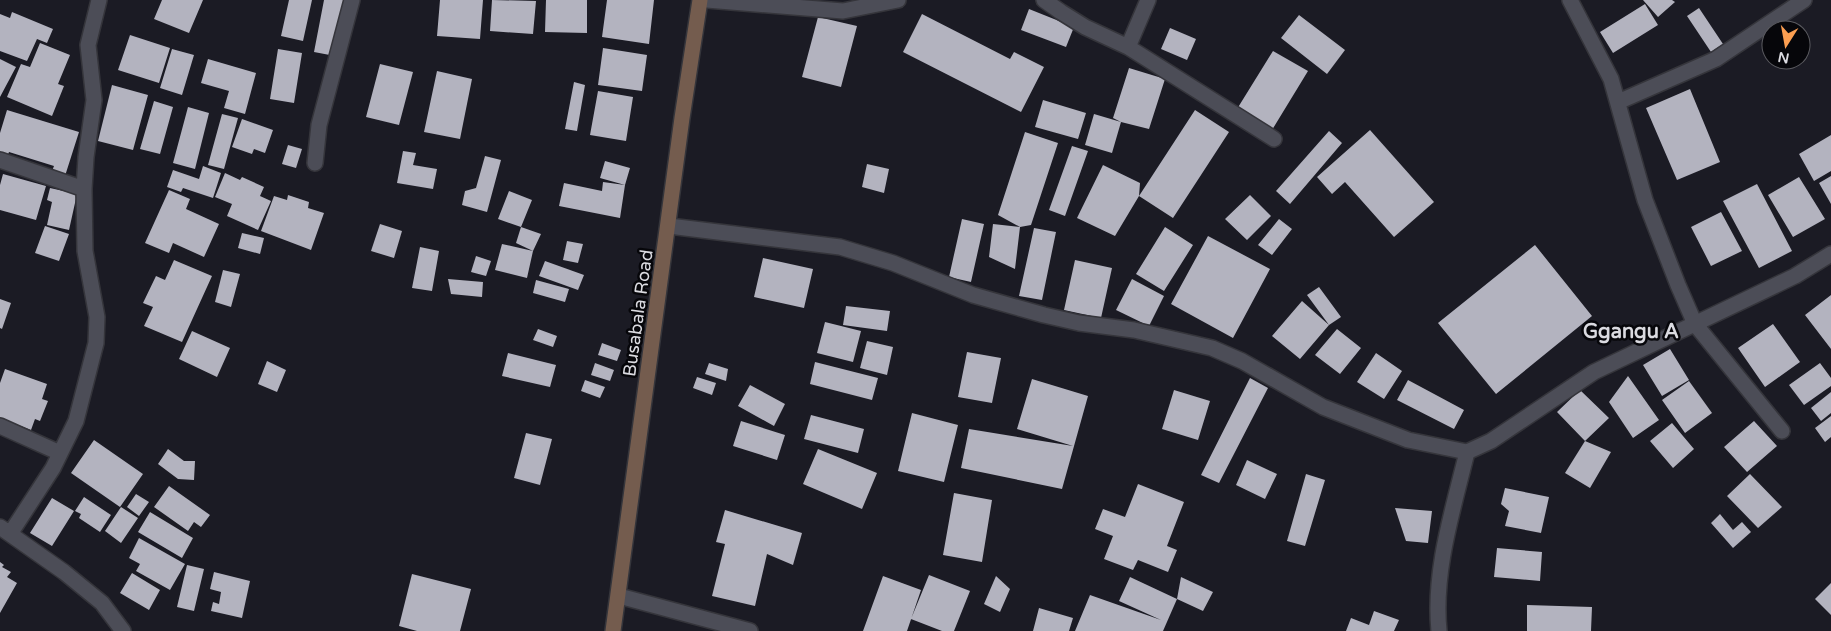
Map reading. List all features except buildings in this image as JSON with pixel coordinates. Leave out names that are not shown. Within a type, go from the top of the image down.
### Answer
[{"type":"street","points":[[99,0],[88,45],[94,100],[84,188],[85,251],[97,318],[96,343],[76,421],[54,468],[5,531],[64,572],[102,603],[123,631]]},
{"type":"street","points":[[315,163],[319,125],[352,0]]},
{"type":"street","name":"Busabala Road","points":[[613,631],[700,0]]},
{"type":"street","points":[[706,0],[843,11],[898,0]]},
{"type":"street","points":[[1044,0],[1085,26],[1128,47],[1274,139]]},
{"type":"street","points":[[1128,47],[1148,0]]},
{"type":"street","points":[[1570,0],[1611,80],[1645,200],[1695,324],[1782,431]]},
{"type":"street","points":[[1618,102],[1716,59],[1804,0]]},
{"type":"street","points":[[0,160],[84,188]]},
{"type":"street","points":[[669,226],[840,247],[893,263],[973,295],[1044,315],[1080,323],[1134,330],[1212,348],[1242,360],[1323,407],[1408,440],[1467,452],[1491,441],[1594,372],[1795,276],[1831,254]]},
{"type":"street","points":[[0,426],[60,454]]},
{"type":"street","points":[[1439,631],[1436,607],[1442,561],[1467,452]]},
{"type":"street","points":[[619,596],[750,631]]},
{"type":"district","name":"Ggangu A","points":[[1631,332]]}]
